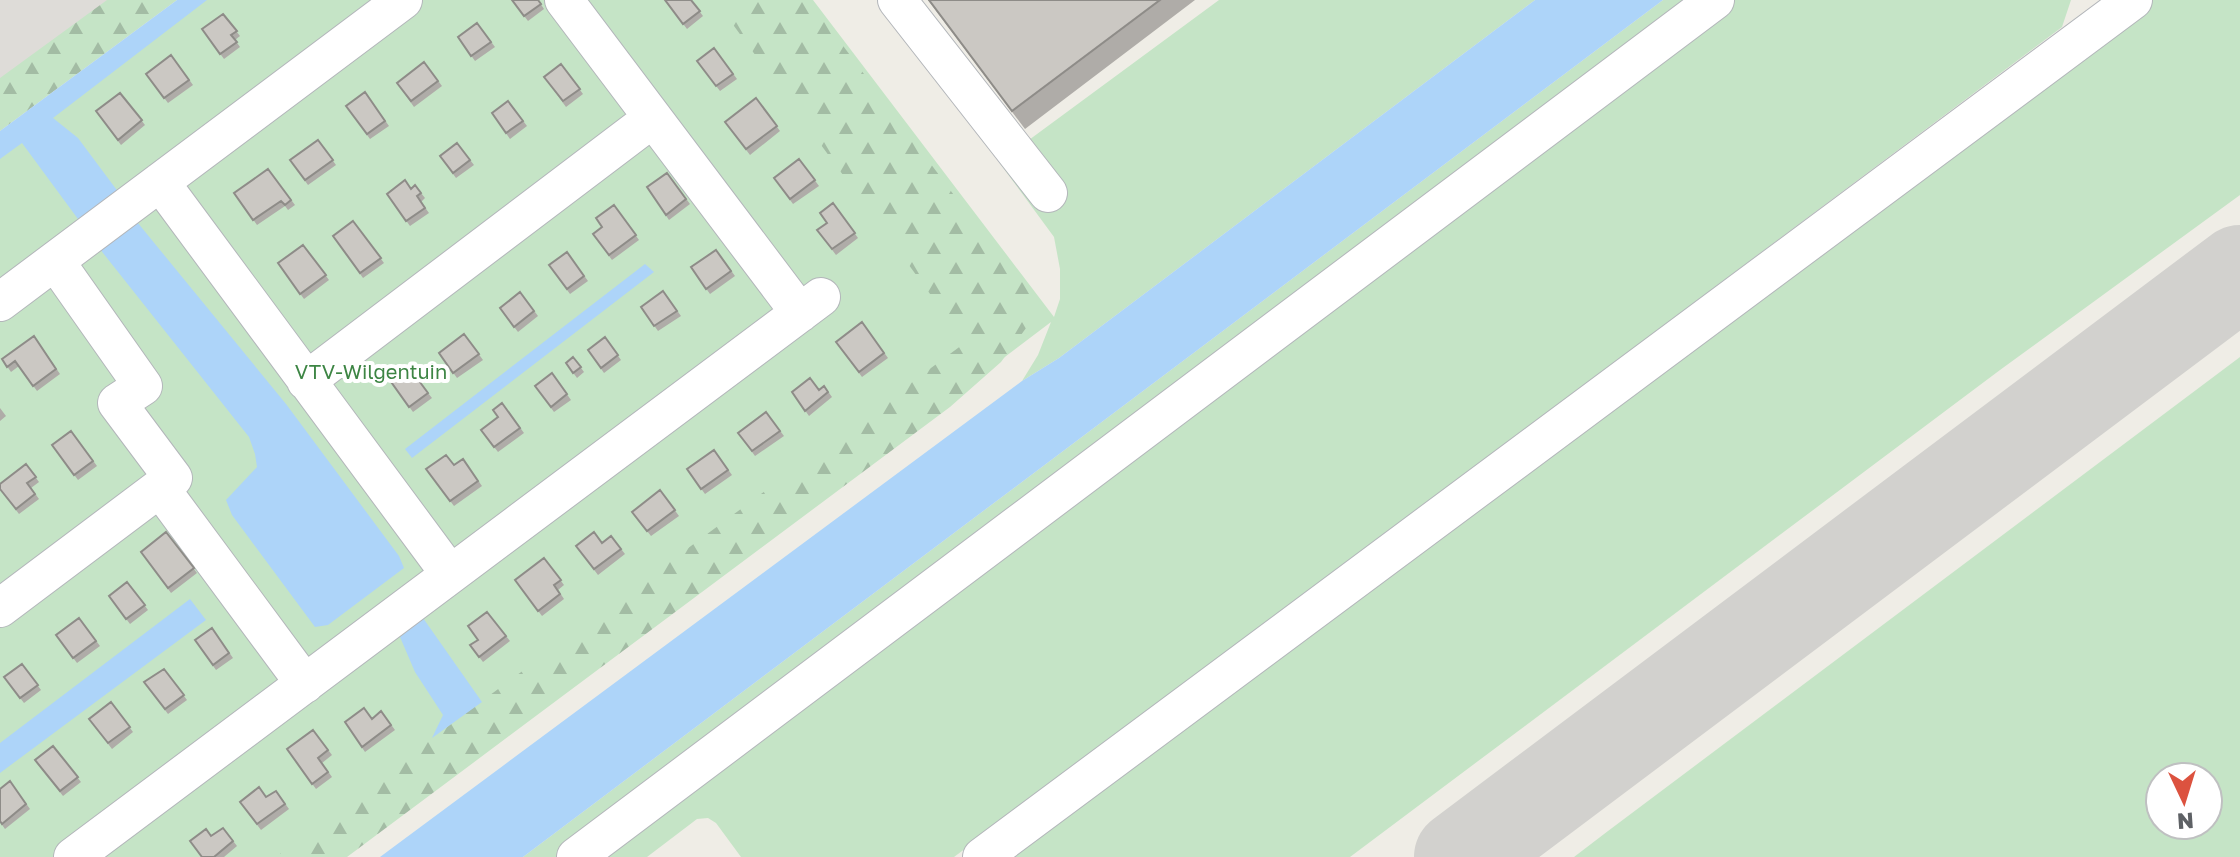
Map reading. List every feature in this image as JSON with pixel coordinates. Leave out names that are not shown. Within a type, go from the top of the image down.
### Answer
[{"type":"lane","points":[[0,302],[403,0]]},
{"type":"lane","points":[[73,857],[811,305],[653,118],[564,0]]},
{"type":"lane","points":[[897,0],[1048,193]]},
{"type":"lane","points":[[576,857],[1715,0]]},
{"type":"lane","points":[[982,857],[2133,0]]},
{"type":"lane","points":[[306,381],[653,118]]},
{"type":"lane","points":[[160,182],[450,574]]},
{"type":"lane","points":[[0,608],[173,478],[117,403],[143,386],[55,261]]},
{"type":"lane","points":[[160,488],[305,684]]},
{"type":"shaded area","points":[[0,0],[152,0],[0,114]]},
{"type":"green space","points":[[107,0],[177,0],[0,131],[0,78]]},
{"type":"green space","name":"VTV-Wilgentuin","points":[[186,0],[813,0],[1054,317],[1060,299],[1060,269],[1054,237],[999,162],[1219,0],[1535,0],[1059,358],[1022,381],[1038,355],[1051,322],[343,857],[0,857],[0,141]]},
{"type":"green space","points":[[715,0],[809,0],[994,249],[1033,294],[1029,324],[1001,362],[950,407],[347,857],[276,857],[962,345],[963,339]]},
{"type":"green space","points":[[1663,0],[2071,0],[2062,27],[954,857],[741,857],[716,823],[708,818],[697,819],[647,857],[523,857]]},
{"type":"green space","points":[[2151,0],[2240,0],[2240,195],[2000,370],[1350,857],[1012,857]]},
{"type":"green space","points":[[2240,357],[2240,857],[1574,857]]},
{"type":"water","points":[[177,0],[207,0],[53,118],[78,138],[133,217],[286,404],[399,556],[404,568],[328,625],[315,627],[232,515],[226,500],[257,467],[249,437],[103,253],[22,143],[0,159],[0,131]]},
{"type":"water","points":[[1535,0],[1663,0],[523,857],[380,857],[1022,381],[1059,358]]},
{"type":"water","points":[[645,264],[654,272],[412,458],[405,449]]},
{"type":"water","points":[[190,599],[206,620],[0,773],[0,743]]},
{"type":"water","points":[[423,618],[482,702],[432,738],[443,715],[415,672],[400,637]]},
{"type":"building","points":[[512,0],[538,0],[541,4],[524,16]]},
{"type":"building","points":[[665,0],[691,0],[700,11],[683,24]]},
{"type":"building","points":[[929,0],[1160,0],[1012,111]]},
{"type":"building","points":[[223,14],[237,31],[231,35],[237,42],[220,54],[202,29]]},
{"type":"building","points":[[477,23],[491,42],[471,56],[458,37]]},
{"type":"building","points":[[714,48],[733,74],[716,86],[697,61]]},
{"type":"building","points":[[171,55],[189,80],[164,98],[146,74]]},
{"type":"building","points":[[424,62],[438,81],[411,101],[397,83]]},
{"type":"building","points":[[561,64],[580,89],[563,101],[544,77]]},
{"type":"building","points":[[365,92],[385,121],[367,134],[346,106]]},
{"type":"building","points":[[120,93],[142,120],[118,140],[96,111]]},
{"type":"building","points":[[756,98],[777,126],[746,149],[725,122]]},
{"type":"building","points":[[508,101],[523,121],[506,133],[492,113]]},
{"type":"building","points":[[318,140],[333,160],[305,180],[290,160]]},
{"type":"building","points":[[457,143],[470,160],[453,173],[440,156]]},
{"type":"building","points":[[799,159],[815,180],[790,199],[774,178]]},
{"type":"building","points":[[268,169],[291,200],[285,205],[281,201],[253,220],[234,193]]},
{"type":"building","points":[[667,173],[686,199],[666,215],[647,187]]},
{"type":"building","points":[[405,180],[411,189],[415,185],[421,193],[417,196],[425,208],[406,221],[387,194]]},
{"type":"building","points":[[833,203],[855,233],[832,249],[817,230],[827,223],[820,213]]},
{"type":"building","points":[[614,205],[636,235],[609,255],[593,234],[602,227],[596,218]]},
{"type":"building","points":[[353,221],[381,258],[360,273],[333,236]]},
{"type":"building","points":[[303,245],[326,275],[300,294],[278,263]]},
{"type":"building","points":[[716,250],[731,271],[706,289],[691,267]]},
{"type":"building","points":[[567,252],[584,276],[567,289],[549,265]]},
{"type":"building","points":[[663,291],[677,311],[654,326],[641,307]]},
{"type":"building","points":[[520,292],[534,311],[514,327],[500,308]]},
{"type":"building","points":[[862,322],[884,353],[859,372],[836,342]]},
{"type":"building","points":[[464,334],[479,354],[453,373],[439,353]]},
{"type":"building","points":[[34,336],[56,369],[33,386],[15,361],[7,367],[2,359]]},
{"type":"building","points":[[605,337],[618,355],[601,368],[588,350]]},
{"type":"building","points":[[573,357],[581,367],[573,373],[566,363]]},
{"type":"building","points":[[408,366],[428,393],[409,407],[389,379]]},
{"type":"building","points":[[552,373],[567,394],[551,407],[535,386]]},
{"type":"building","points":[[810,378],[819,390],[824,386],[828,392],[805,411],[792,392]]},
{"type":"building","points":[[502,403],[520,428],[494,447],[481,430],[498,417],[493,410]]},
{"type":"building","points":[[766,412],[780,431],[752,451],[738,433]]},
{"type":"building","points":[[71,431],[93,461],[74,475],[52,445]]},
{"type":"building","points":[[714,450],[728,470],[701,489],[687,469]]},
{"type":"building","points":[[446,455],[454,465],[463,459],[478,481],[450,501],[426,469]]},
{"type":"building","points":[[26,464],[36,477],[27,483],[35,494],[16,509],[0,489],[0,484]]},
{"type":"building","points":[[660,490],[675,510],[647,531],[632,512]]},
{"type":"building","points":[[166,532],[194,568],[168,588],[141,552]]},
{"type":"building","points":[[594,532],[602,543],[611,536],[621,549],[594,569],[576,546]]},
{"type":"building","points":[[544,558],[561,580],[554,585],[560,594],[538,611],[515,580]]},
{"type":"building","points":[[127,582],[145,605],[126,619],[109,596]]},
{"type":"building","points":[[487,612],[506,636],[479,657],[470,645],[478,640],[468,626]]},
{"type":"building","points":[[79,618],[96,641],[73,658],[56,635]]},
{"type":"building","points":[[212,628],[229,653],[213,665],[195,640]]},
{"type":"building","points":[[22,664],[38,685],[20,698],[4,677]]},
{"type":"building","points":[[164,669],[184,695],[165,709],[144,682]]},
{"type":"building","points":[[111,702],[130,727],[108,743],[89,719]]},
{"type":"building","points":[[364,708],[372,719],[381,711],[391,725],[362,747],[345,722]]},
{"type":"building","points":[[313,730],[328,750],[318,758],[328,772],[312,784],[287,749]]},
{"type":"building","points":[[53,746],[78,777],[60,791],[35,760]]},
{"type":"building","points":[[10,781],[26,804],[2,824],[0,789]]},
{"type":"building","points":[[259,787],[266,797],[276,791],[285,804],[257,824],[240,802]]},
{"type":"building","points":[[223,828],[233,841],[214,857],[202,857],[190,841],[206,829],[211,836]]},
{"type":"taxiway","points":[[1461,857],[2240,272]]}]
